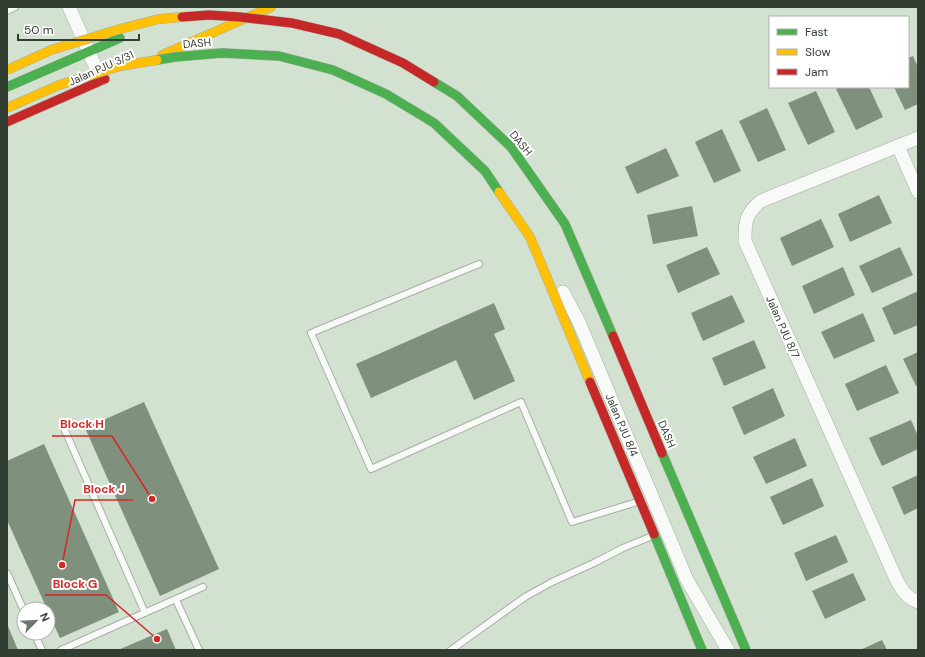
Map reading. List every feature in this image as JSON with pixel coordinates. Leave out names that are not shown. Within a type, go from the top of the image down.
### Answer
[{"type":"main road","name":"Jalan PJU 3/31","points":[[7,87],[88,51],[198,7]]},
{"type":"main road","name":"Jalan PJU 3/31","points":[[7,122],[271,7]]},
{"type":"main road","name":"DASH","points":[[7,70],[51,50],[120,29],[159,19],[209,15],[292,23],[339,34],[403,63],[457,96],[512,147],[565,224],[746,650]]},
{"type":"main road","name":"DASH","points":[[7,108],[59,85],[120,66],[175,57],[222,53],[279,56],[333,70],[386,94],[434,123],[485,171],[530,237],[702,650]]},
{"type":"street","points":[[69,7],[102,81]]},
{"type":"street","name":"Jalan PJU 8/7","points":[[918,138],[761,201],[752,208],[748,214],[745,224],[745,241],[897,581],[903,593],[918,602]]},
{"type":"street","points":[[898,146],[918,192]]},
{"type":"street","name":"Jalan PJU 8/4","points":[[515,199],[579,322],[687,580],[728,650]]},
{"type":"lane","points":[[7,10],[15,7]]},
{"type":"lane","points":[[479,264],[311,333],[371,469],[521,402],[572,522],[652,498]]},
{"type":"lane","points":[[63,426],[145,613]]},
{"type":"lane","points":[[451,650],[525,597],[552,582],[623,548],[666,531]]},
{"type":"lane","points":[[7,573],[20,601]]},
{"type":"lane","points":[[60,650],[203,588]]},
{"type":"lane","points":[[176,600],[199,650]]},
{"type":"lane","points":[[76,643],[79,650]]},
{"type":"building","points":[[913,56],[918,67],[918,104],[905,110],[894,88],[909,88],[909,58]]},
{"type":"building","points":[[869,88],[883,117],[856,130],[836,89]]},
{"type":"building","points":[[816,91],[835,132],[808,145],[788,103]]},
{"type":"building","points":[[767,108],[786,150],[758,162],[739,121]]},
{"type":"building","points":[[722,129],[741,171],[714,183],[695,142]]},
{"type":"building","points":[[666,148],[679,176],[637,194],[625,167]]},
{"type":"building","points":[[879,195],[892,223],[850,242],[838,214]]},
{"type":"building","points":[[692,206],[698,236],[653,244],[647,215]]},
{"type":"building","points":[[821,219],[834,247],[792,266],[780,238]]},
{"type":"building","points":[[707,247],[720,274],[678,293],[666,265]]},
{"type":"building","points":[[900,247],[913,275],[872,293],[859,266]]},
{"type":"building","points":[[843,267],[855,295],[814,314],[802,286]]},
{"type":"building","points":[[918,291],[918,325],[894,335],[882,308]]},
{"type":"building","points":[[732,295],[745,322],[703,341],[691,313]]},
{"type":"building","points":[[494,303],[505,329],[494,334],[515,381],[474,400],[456,360],[371,398],[356,364]]},
{"type":"building","points":[[863,313],[875,341],[834,359],[821,332]]},
{"type":"building","points":[[754,340],[766,368],[724,386],[712,358]]},
{"type":"building","points":[[918,352],[918,385],[916,386],[903,359]]},
{"type":"building","points":[[886,365],[899,393],[857,411],[845,384]]},
{"type":"building","points":[[773,388],[785,416],[744,435],[732,407]]},
{"type":"building","points":[[144,402],[219,569],[160,596],[85,428]]},
{"type":"building","points":[[911,420],[918,436],[918,449],[882,466],[869,438]]},
{"type":"building","points":[[795,438],[807,466],[766,484],[753,457]]},
{"type":"building","points":[[44,444],[119,612],[60,638],[56,629],[56,601],[43,601],[7,520],[7,461]]},
{"type":"building","points":[[918,475],[918,508],[904,515],[892,487]]},
{"type":"building","points":[[812,478],[824,506],[783,525],[770,497]]},
{"type":"building","points":[[836,535],[848,562],[806,581],[794,553]]},
{"type":"building","points":[[853,573],[866,600],[825,619],[812,591]]},
{"type":"building","points":[[7,624],[18,650],[7,650]]},
{"type":"building","points":[[167,629],[176,650],[118,650]]},
{"type":"building","points":[[882,640],[887,650],[860,650]]},
{"type":"traffic: fast","points":[[7,87],[120,38]]},
{"type":"traffic: fast","points":[[157,60],[222,53],[279,56],[333,70],[386,94],[434,123],[485,171],[499,192]]},
{"type":"traffic: fast","points":[[434,82],[457,96],[511,147],[565,224],[613,336]]},
{"type":"traffic: fast","points":[[662,453],[746,650]]},
{"type":"traffic: fast","points":[[654,534],[702,650]]},
{"type":"traffic: slow","points":[[162,55],[271,7]]},
{"type":"traffic: slow","points":[[7,70],[51,50],[120,29],[159,19],[182,17]]},
{"type":"traffic: slow","points":[[7,108],[59,85],[120,66],[157,60]]},
{"type":"traffic: slow","points":[[499,192],[530,237],[590,382]]},
{"type":"traffic: jam","points":[[182,17],[209,15],[240,17],[292,23],[339,34],[403,63],[434,82]]},
{"type":"traffic: jam","points":[[7,122],[105,79]]},
{"type":"traffic: jam","points":[[613,336],[662,453]]},
{"type":"traffic: jam","points":[[590,382],[654,534]]},
{"type":"place","name":"Block H","points":[[152,499]]},
{"type":"place","name":"Block J","points":[[62,565]]},
{"type":"place","name":"Block G","points":[[157,639]]}]
